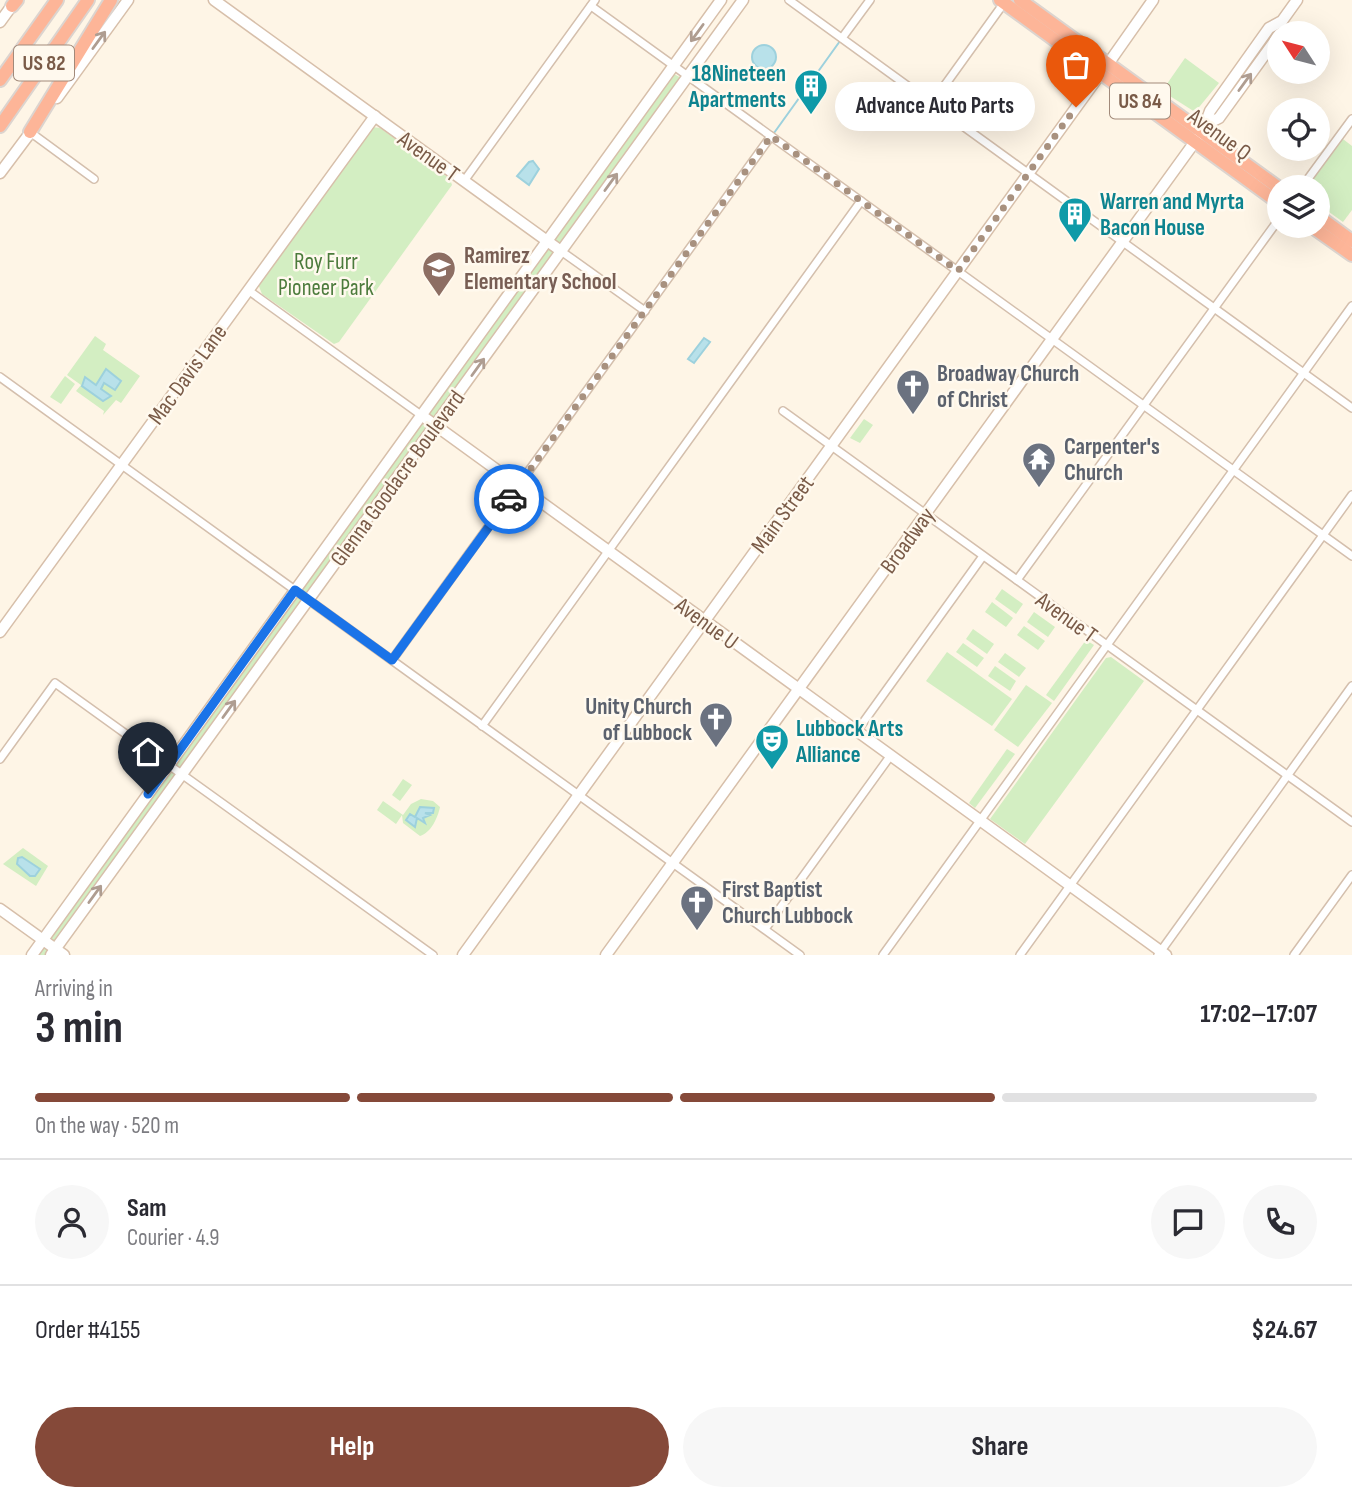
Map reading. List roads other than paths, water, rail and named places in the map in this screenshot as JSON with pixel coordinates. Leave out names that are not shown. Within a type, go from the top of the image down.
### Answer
[{"type":"highway","name":"US 82","points":[[0,80],[58,0]]},
{"type":"highway","name":"US 82","points":[[0,126],[88,0]]},
{"type":"highway","points":[[30,132],[111,0]]},
{"type":"highway","name":"Avenue Q","points":[[1020,0],[1046,18],[1104,68]]},
{"type":"highway","points":[[1002,1],[1014,4],[1038,20],[1046,18]]},
{"type":"highway","name":"Avenue Q","points":[[1002,1],[1267,180]]},
{"type":"highway","name":"Avenue Q","points":[[1201,133],[1267,192]]},
{"type":"highway","points":[[1330,224],[1352,240]]},
{"type":"highway","points":[[1328,238],[1352,255]]},
{"type":"street","points":[[0,173],[128,0]]},
{"type":"street","name":"Avenue T","points":[[214,0],[645,311]]},
{"type":"street","name":"Glenna Goodacre Boulevard","points":[[32,955],[721,0]]},
{"type":"street","name":"Glenna Goodacre Boulevard","points":[[57,953],[182,774],[743,0]]},
{"type":"street","points":[[789,0],[1352,408]]},
{"type":"street","points":[[842,38],[870,0]]},
{"type":"street","name":"Main Street","points":[[463,955],[1153,0]]},
{"type":"street","name":"Broadway","points":[[1282,21],[1297,0]]},
{"type":"street","points":[[932,103],[1002,1]]},
{"type":"street","points":[[0,22],[15,2]]},
{"type":"street","points":[[464,181],[593,3],[674,66],[1352,556]]},
{"type":"street","name":"Broadway","points":[[607,954],[1201,133],[1210,111],[1267,31]]},
{"type":"street","name":"Broadway","points":[[1201,133],[1219,118],[1267,52]]},
{"type":"street","name":"Mac Davis Lane","points":[[0,632],[375,116]]},
{"type":"street","points":[[1311,175],[1352,119]]},
{"type":"street","points":[[30,132],[94,179]]},
{"type":"street","points":[[392,660],[771,136]]},
{"type":"street","points":[[482,726],[861,201]]},
{"type":"street","points":[[1017,580],[1267,236]]},
{"type":"street","name":"Avenue U","points":[[248,290],[1070,885],[1161,954]]},
{"type":"street","points":[[883,955],[1352,306]]},
{"type":"street","points":[[0,377],[800,955]]},
{"type":"street","name":"Avenue T","points":[[783,411],[1352,822]]},
{"type":"street","points":[[1020,955],[1352,495]]},
{"type":"street","points":[[857,731],[983,556]]},
{"type":"street","points":[[0,759],[55,683],[433,955]]},
{"type":"street","points":[[1161,954],[1352,686]]},
{"type":"street","points":[[765,929],[891,755]]},
{"type":"street","points":[[1294,955],[1352,875]]},
{"type":"street","points":[[0,909],[57,953]]},
{"type":"water","points":[[764,45],[772,49],[776,57],[772,65],[764,69],[756,65],[752,57],[756,49]]},
{"type":"water","points":[[533,161],[539,169],[529,185],[517,176]]},
{"type":"water","points":[[704,338],[710,342],[694,363],[688,359]]},
{"type":"water","points":[[106,369],[121,381],[115,390],[104,383],[101,389],[111,396],[103,401],[82,386],[85,377],[96,385]]},
{"type":"water","points":[[420,807],[434,808],[433,813],[425,813],[430,815],[423,818],[425,823],[417,818],[415,827],[406,820],[410,814],[415,817]]},
{"type":"water","points":[[22,857],[40,869],[35,876],[30,876],[17,864],[18,858]]},
{"type":"waterway","points":[[774,133],[840,41]]},
{"type":"place","name":"Advance Auto Parts","points":[[1076,107]]},
{"type":"place","name":"18Nineteen Apartments","points":[[811,116]]},
{"type":"place","name":"Warren and Myrta Bacon House","points":[[1075,244]]},
{"type":"place","name":"Ramirez Elementary School","points":[[439,298]]},
{"type":"place","name":"Broadway Church of Christ","points":[[913,416]]},
{"type":"place","name":"Carpenter's Church","points":[[1039,489]]},
{"type":"place","name":"Unity Church of Lubbock","points":[[716,749]]},
{"type":"place","name":"Lubbock Arts Alliance","points":[[772,771]]},
{"type":"place","name":"First Baptist Church Lubbock","points":[[697,932]]},
{"type":"park label","name":"Roy Furr Pioneer Park","points":[[326,274]]}]
